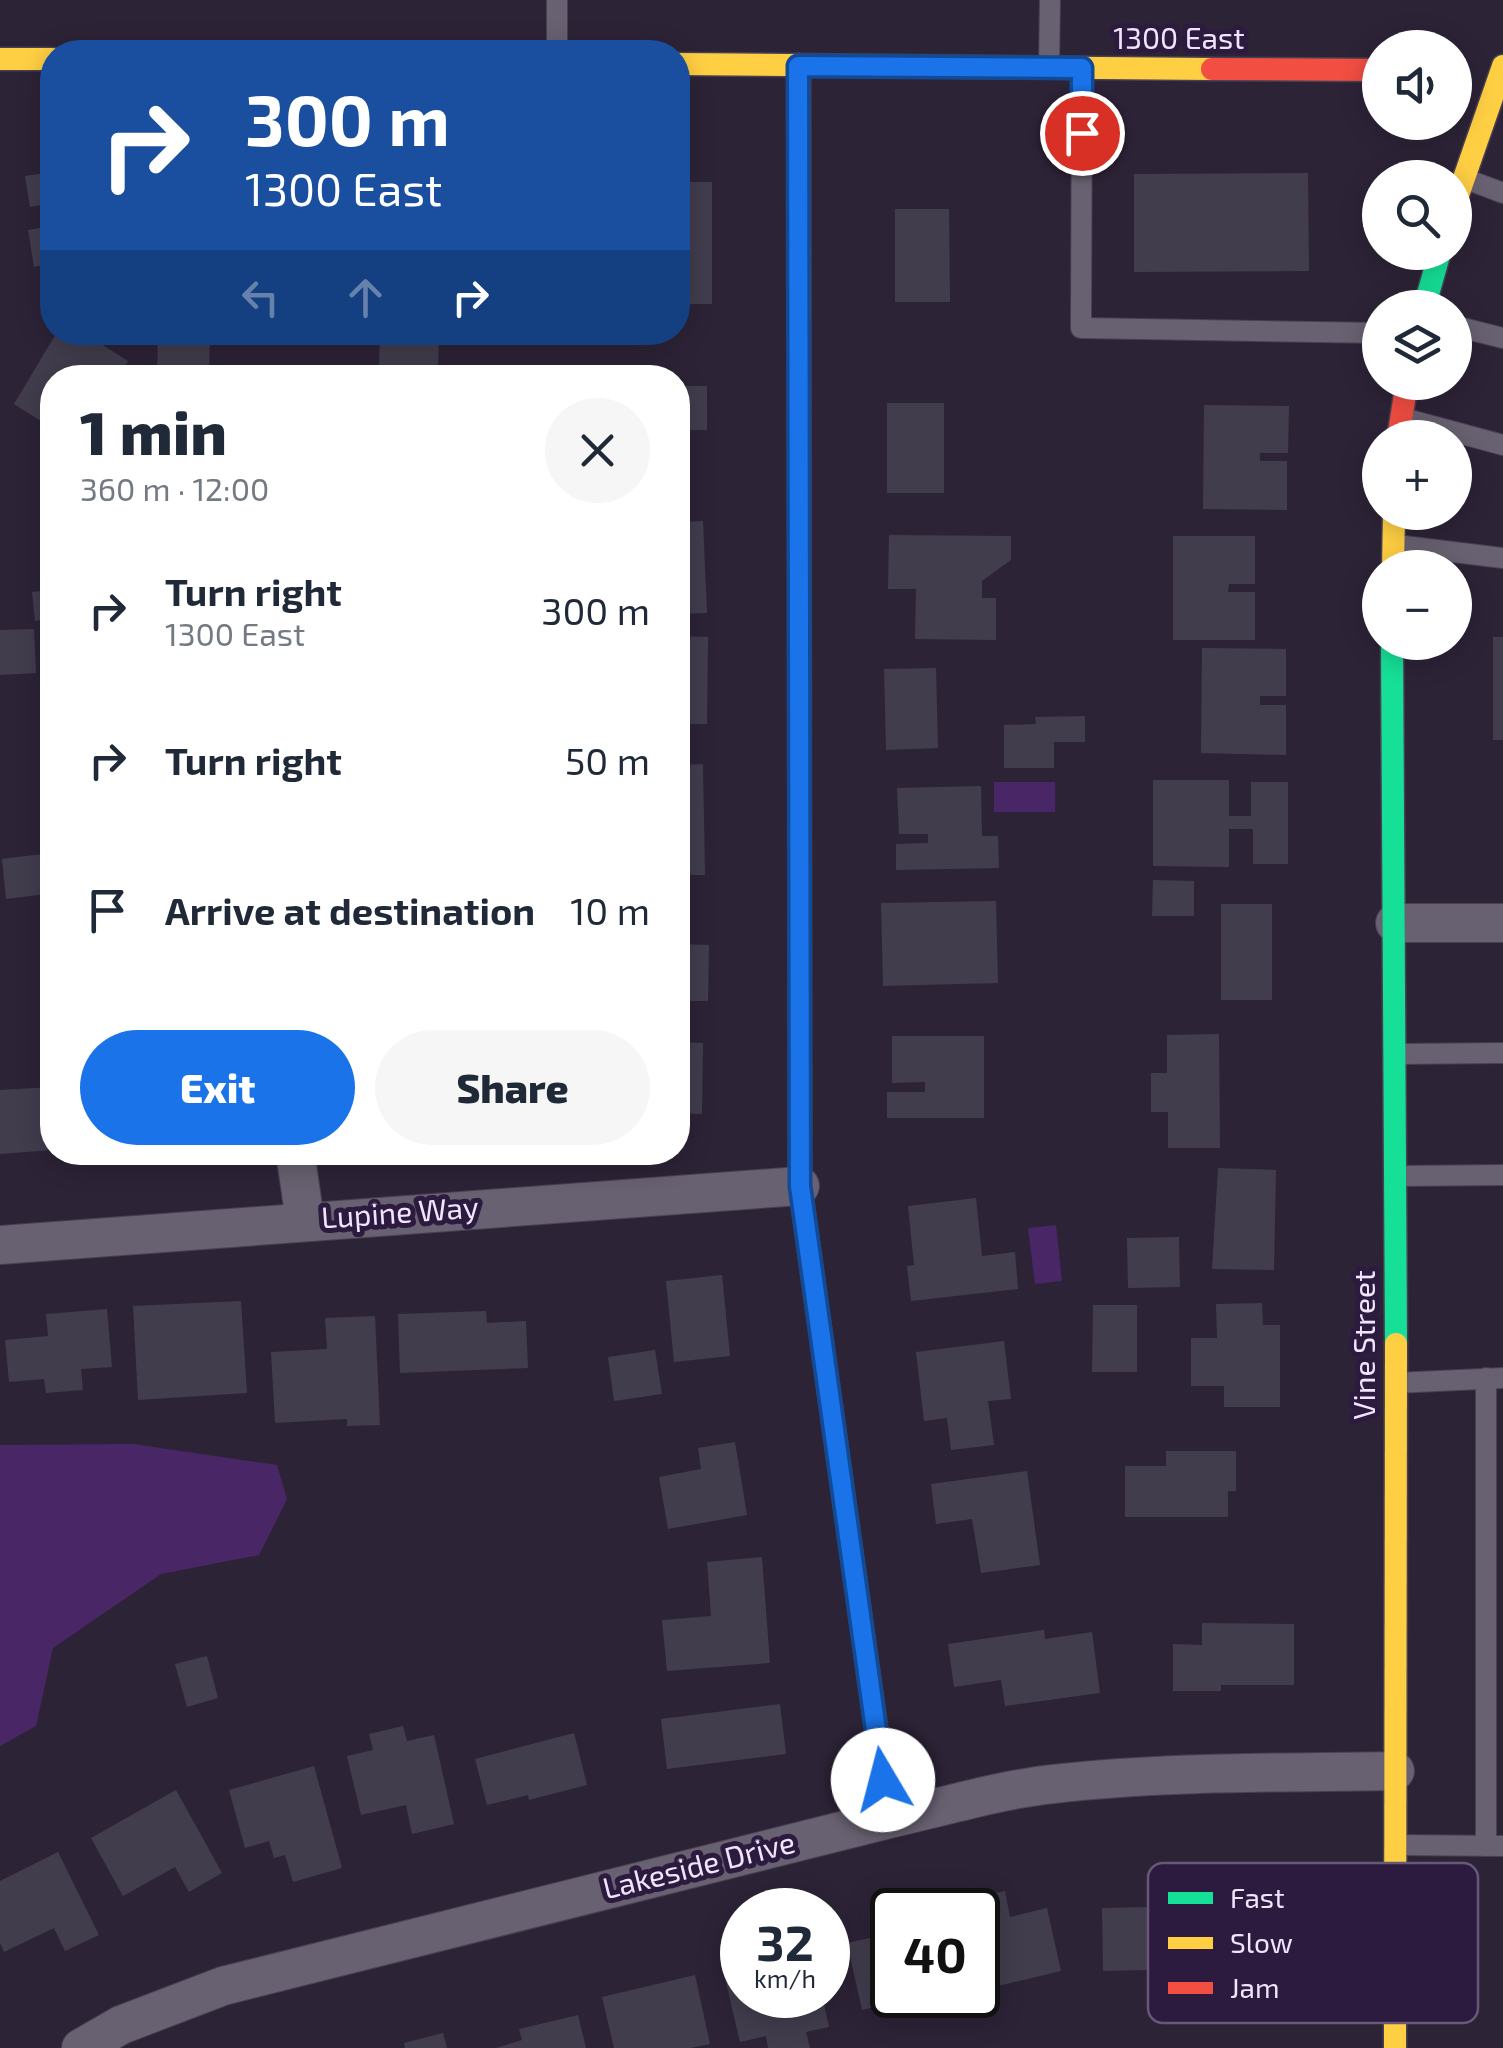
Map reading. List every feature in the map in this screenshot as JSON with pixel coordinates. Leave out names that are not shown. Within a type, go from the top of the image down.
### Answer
[{"type":"street","points":[[0,59],[40,59]]},
{"type":"street","name":"1300 East","points":[[690,64],[1362,70]]},
{"type":"street","points":[[798,66],[800,1186],[888,1818]]},
{"type":"street","points":[[1470,160],[1502,70],[1472,71]]},
{"type":"street","name":"Vine Street","points":[[1392,660],[1395,1863]]},
{"type":"street","points":[[1395,923],[1503,922]]},
{"type":"street","points":[[297,1165],[304,1220]]},
{"type":"street","name":"Lupine Way","points":[[0,1244],[800,1186]]},
{"type":"street","name":"Lakeside Drive","points":[[81,2048],[121,2025],[223,1986],[888,1818],[1048,1784],[1395,1770]]},
{"type":"lane","points":[[557,0],[557,40]]},
{"type":"lane","points":[[1049,68],[1050,0]]},
{"type":"lane","points":[[1082,68],[1081,328],[1362,333]]},
{"type":"lane","points":[[1472,181],[1503,192]]},
{"type":"lane","points":[[1472,330],[1497,337],[1503,354]]},
{"type":"lane","points":[[1472,439],[1503,444]]},
{"type":"lane","points":[[1472,557],[1503,558]]},
{"type":"lane","points":[[1396,1054],[1503,1053]]},
{"type":"lane","points":[[1395,1176],[1503,1175]]},
{"type":"lane","points":[[1395,1383],[1495,1378],[1494,1846],[1395,1845]]},
{"type":"shaded area","points":[[994,782],[1055,782],[1055,812],[994,812]]},
{"type":"shaded area","points":[[1056,1225],[1062,1281],[1035,1284],[1028,1228]]},
{"type":"shaded area","points":[[133,1444],[277,1465],[287,1499],[259,1555],[161,1574],[53,1648],[36,1726],[0,1746],[0,1445]]},
{"type":"building","points":[[1308,173],[1309,271],[1134,272],[1134,174]]},
{"type":"building","points":[[40,174],[40,205],[30,207],[25,176]]},
{"type":"building","points":[[690,182],[712,182],[712,304],[690,304]]},
{"type":"building","points":[[895,209],[949,209],[950,302],[895,302]]},
{"type":"building","points":[[40,228],[40,266],[34,267],[28,230]]},
{"type":"building","points":[[49,345],[103,345],[128,361],[126,365],[40,365],[40,420],[14,404]]},
{"type":"building","points":[[158,345],[210,345],[209,365],[157,365]]},
{"type":"building","points":[[380,345],[439,345],[438,365],[379,365]]},
{"type":"building","points":[[690,386],[707,386],[707,430],[690,430]]},
{"type":"building","points":[[887,403],[944,403],[944,493],[887,493]]},
{"type":"building","points":[[1204,405],[1289,406],[1288,453],[1260,453],[1260,461],[1287,461],[1287,510],[1203,509]]},
{"type":"building","points":[[703,521],[707,613],[690,614],[690,522]]},
{"type":"building","points":[[889,535],[1011,536],[1011,560],[982,581],[982,598],[996,598],[996,640],[915,639],[916,589],[888,589]]},
{"type":"building","points":[[1173,536],[1255,536],[1255,584],[1229,584],[1228,592],[1255,592],[1255,640],[1173,640]]},
{"type":"building","points":[[40,591],[40,620],[35,621],[32,592]]},
{"type":"building","points":[[34,629],[36,673],[0,675],[0,630]]},
{"type":"building","points":[[690,636],[708,637],[707,724],[690,724]]},
{"type":"building","points":[[1493,637],[1503,637],[1503,740],[1493,740]]},
{"type":"building","points":[[1202,648],[1286,649],[1286,696],[1260,696],[1260,705],[1286,705],[1286,755],[1201,753]]},
{"type":"building","points":[[936,668],[938,748],[886,750],[884,669]]},
{"type":"building","points":[[1085,716],[1085,742],[1054,742],[1054,768],[1004,768],[1004,725],[1036,724],[1035,717]]},
{"type":"building","points":[[703,764],[705,875],[690,875],[690,765]]},
{"type":"building","points":[[1153,780],[1229,780],[1229,816],[1251,816],[1251,782],[1288,782],[1288,864],[1253,864],[1253,829],[1229,829],[1229,867],[1153,866]]},
{"type":"building","points":[[981,786],[982,836],[998,836],[999,868],[896,870],[896,844],[928,843],[928,834],[899,834],[897,788]]},
{"type":"building","points":[[40,854],[40,895],[6,899],[2,859]]},
{"type":"building","points":[[1153,880],[1194,881],[1194,916],[1152,916]]},
{"type":"building","points":[[996,901],[998,983],[883,986],[881,903]]},
{"type":"building","points":[[1221,904],[1272,904],[1272,1000],[1221,1000]]},
{"type":"building","points":[[690,944],[709,945],[708,1001],[690,1001]]},
{"type":"building","points":[[1219,1034],[1220,1148],[1168,1148],[1168,1112],[1151,1112],[1151,1073],[1167,1073],[1167,1035]]},
{"type":"building","points":[[892,1036],[984,1036],[984,1118],[887,1118],[887,1092],[925,1092],[925,1082],[892,1083]]},
{"type":"building","points":[[690,1042],[703,1043],[702,1114],[690,1114]]},
{"type":"building","points":[[40,1088],[40,1151],[0,1154],[0,1090]]},
{"type":"building","points":[[1218,1168],[1276,1170],[1274,1270],[1212,1269]]},
{"type":"building","points":[[976,1198],[982,1256],[1015,1252],[1018,1289],[911,1301],[907,1266],[914,1265],[908,1206]]},
{"type":"building","points":[[1179,1237],[1180,1287],[1128,1288],[1127,1238]]},
{"type":"building","points":[[722,1275],[730,1356],[674,1362],[666,1281]]},
{"type":"building","points":[[241,1301],[247,1393],[138,1400],[133,1306]]},
{"type":"building","points":[[1262,1303],[1263,1325],[1280,1325],[1280,1407],[1224,1407],[1224,1386],[1191,1386],[1191,1338],[1217,1338],[1216,1304]]},
{"type":"building","points":[[1093,1305],[1137,1305],[1137,1372],[1092,1372]]},
{"type":"building","points":[[107,1309],[112,1367],[81,1369],[83,1390],[46,1393],[44,1379],[9,1382],[5,1340],[48,1336],[46,1314]]},
{"type":"building","points":[[486,1311],[487,1323],[526,1321],[528,1368],[400,1373],[398,1314]]},
{"type":"building","points":[[375,1316],[380,1425],[347,1426],[347,1419],[275,1423],[271,1352],[327,1349],[325,1318]]},
{"type":"building","points":[[1004,1341],[1011,1399],[988,1401],[994,1445],[951,1450],[947,1418],[924,1421],[916,1352]]},
{"type":"building","points":[[655,1350],[662,1394],[614,1401],[608,1357]]},
{"type":"building","points":[[735,1442],[747,1515],[668,1529],[659,1477],[701,1469],[698,1448]]},
{"type":"building","points":[[1166,1451],[1236,1451],[1236,1491],[1228,1491],[1228,1517],[1125,1517],[1125,1466],[1166,1466]]},
{"type":"building","points":[[1027,1471],[1040,1565],[981,1573],[972,1519],[936,1524],[931,1484]]},
{"type":"building","points":[[762,1557],[770,1663],[667,1671],[662,1620],[711,1616],[707,1562]]},
{"type":"building","points":[[1202,1623],[1294,1624],[1294,1685],[1221,1685],[1221,1691],[1173,1691],[1173,1644],[1202,1645]]},
{"type":"building","points":[[1044,1630],[1045,1639],[1092,1632],[1100,1693],[1005,1706],[1001,1680],[954,1687],[948,1644]]},
{"type":"building","points":[[207,1656],[218,1698],[187,1707],[175,1664]]},
{"type":"building","points":[[780,1704],[786,1754],[667,1769],[661,1719]]},
{"type":"building","points":[[403,1726],[407,1741],[434,1735],[454,1824],[412,1834],[406,1805],[361,1815],[347,1756],[373,1750],[369,1734]]},
{"type":"building","points":[[574,1733],[587,1785],[529,1800],[528,1795],[487,1805],[475,1759]]},
{"type":"building","points":[[314,1766],[342,1868],[293,1882],[285,1855],[274,1858],[269,1841],[245,1848],[229,1790]]},
{"type":"building","points":[[176,1790],[222,1873],[189,1892],[175,1867],[123,1896],[91,1838]]},
{"type":"building","points":[[58,1852],[99,1935],[65,1951],[54,1928],[4,1952],[0,1943],[0,1881]]},
{"type":"building","points":[[1005,1891],[1010,1917],[1047,1908],[1061,1971],[1000,1985],[1000,1892]]},
{"type":"building","points":[[1148,1907],[1148,1970],[1103,1971],[1102,1908]]},
{"type":"building","points":[[870,1938],[870,2008],[862,2010],[850,1956],[850,1942]]},
{"type":"building","points":[[695,1975],[710,2044],[691,2048],[614,2048],[602,1997]]},
{"type":"building","points":[[578,2015],[586,2048],[496,2048],[522,2040],[519,2029]]},
{"type":"building","points":[[734,2018],[827,2018],[829,2027],[806,2032],[810,2048],[768,2048],[766,2036],[740,2042]]},
{"type":"building","points":[[443,2033],[447,2048],[405,2048],[404,2043]]},
{"type":"traffic: fast","points":[[799,65],[800,1071]]},
{"type":"traffic: fast","points":[[1429,290],[1435,270]]},
{"type":"traffic: fast","points":[[1392,660],[1396,1344]]},
{"type":"traffic: slow","points":[[0,59],[40,59]]},
{"type":"traffic: slow","points":[[690,64],[1212,69]]},
{"type":"traffic: slow","points":[[1470,160],[1503,66]]},
{"type":"traffic: slow","points":[[1393,550],[1394,530]]},
{"type":"traffic: slow","points":[[1395,1863],[1396,1344]]},
{"type":"traffic: slow","points":[[855,1578],[889,1819]]},
{"type":"traffic: slow","points":[[1395,2023],[1395,2048]]},
{"type":"traffic: jam","points":[[1212,69],[1362,70]]},
{"type":"traffic: jam","points":[[1401,420],[1404,400]]},
{"type":"traffic: jam","points":[[800,1071],[800,1186],[855,1578]]},
{"type":"route","points":[[883,1780],[800,1186],[798,66],[1082,68],[1082,133]]}]
